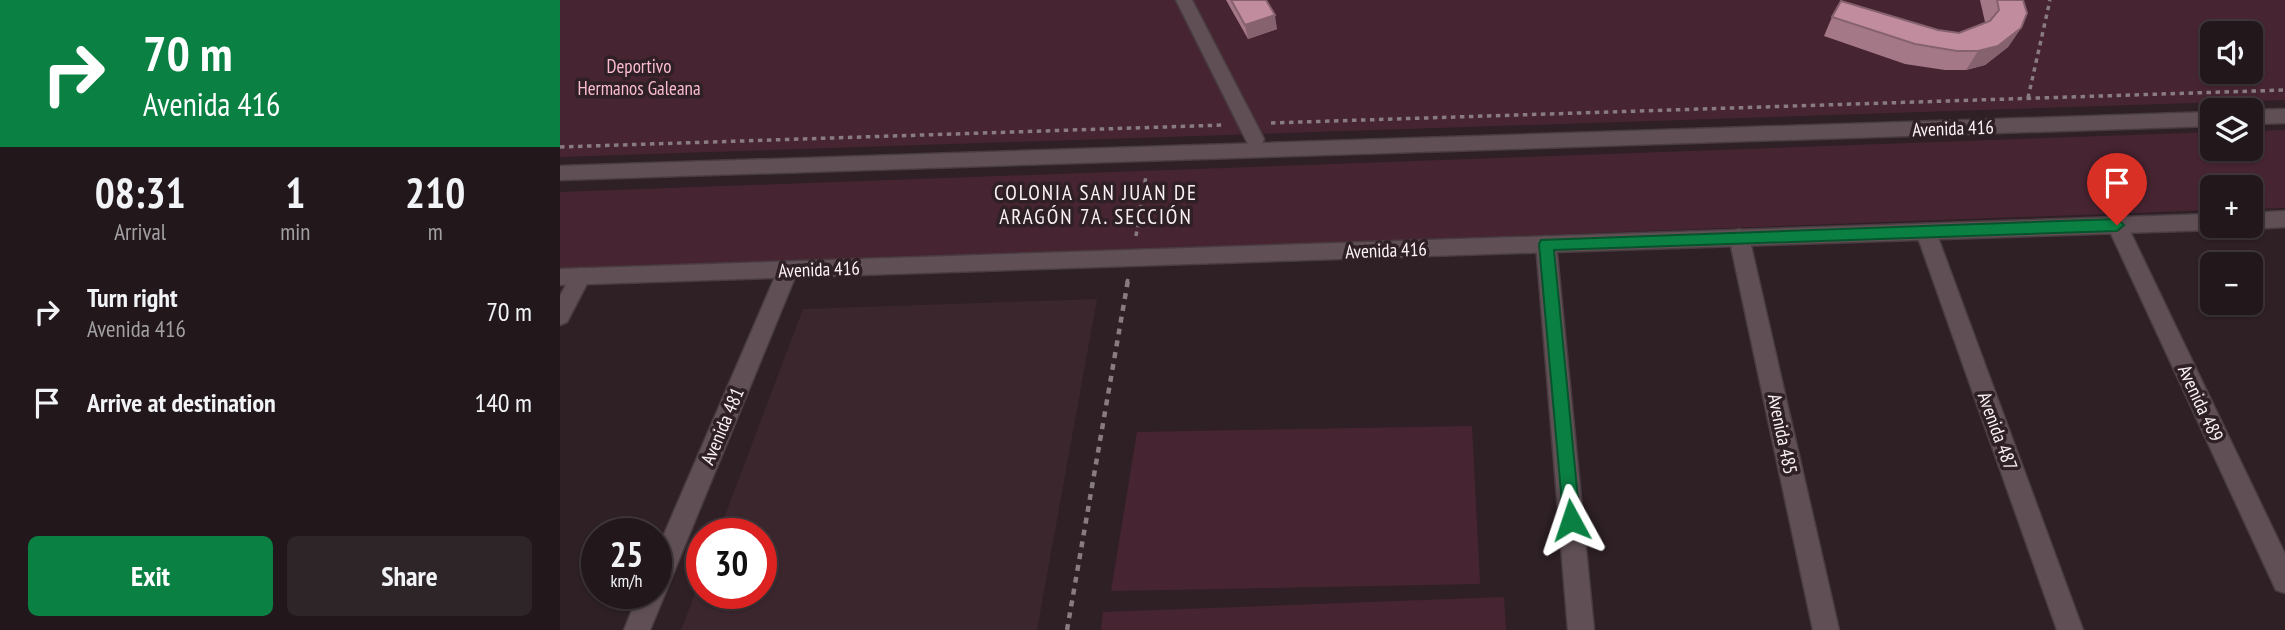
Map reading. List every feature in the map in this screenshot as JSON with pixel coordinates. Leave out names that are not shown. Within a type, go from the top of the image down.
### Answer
[{"type":"street","points":[[1184,0],[1251,131]]},
{"type":"street","points":[[2263,117],[2285,116]]},
{"type":"street","name":"Avenida 416","points":[[560,173],[2200,119]]},
{"type":"street","points":[[2263,220],[2285,219]]},
{"type":"street","name":"Avenida 416","points":[[570,276],[2200,222]]},
{"type":"street","name":"Avenida 489","points":[[2117,225],[2285,581]]},
{"type":"street","name":"Avenida 487","points":[[1926,232],[2070,630]]},
{"type":"street","name":"Avenida 485","points":[[1740,237],[1826,630]]},
{"type":"street","points":[[1546,244],[1581,630]]},
{"type":"street","name":"Avenida 481","points":[[672,545],[788,270]]},
{"type":"street","points":[[560,316],[570,276]]},
{"type":"street","points":[[636,630],[645,609]]},
{"type":"path","points":[[2028,98],[2050,0]]},
{"type":"path","points":[[560,147],[1251,131],[2028,98],[2285,90]]},
{"type":"path","points":[[1067,630],[1150,155]]},
{"type":"shaded area","points":[[1097,299],[1037,630],[681,630],[689,609],[777,609],[777,518],[724,518],[803,309]]},
{"type":"green space","name":"Deportivo Hermanos Galeana","points":[[560,0],[2285,0],[2285,100],[2200,98],[2200,103],[560,157]]},
{"type":"green space","points":[[2285,130],[2285,208],[2263,209],[2263,175],[2200,175],[2200,210],[560,271],[560,192],[2200,132],[2200,161],[2263,161],[2263,131]]},
{"type":"green space","points":[[1472,426],[1480,584],[1111,591],[1137,432]]},
{"type":"green space","points":[[1504,597],[1506,630],[1101,630],[1103,612]]},
{"type":"building","points":[[1231,0],[1266,0],[1275,15],[1245,25]]},
{"type":"building","points":[[1997,0],[2023,0],[2027,13],[2021,28],[1998,46],[1978,51],[1957,51],[1915,44],[1832,17],[1841,1],[1938,30],[1959,33],[1990,21],[1999,10]]},
{"type":"district","name":"COLONIA SAN JUAN DE ARAGÓN 7A. SECCIÓN","points":[[1096,205]]},
{"type":"route","points":[[1571,520],[1546,244],[2117,225]]}]
